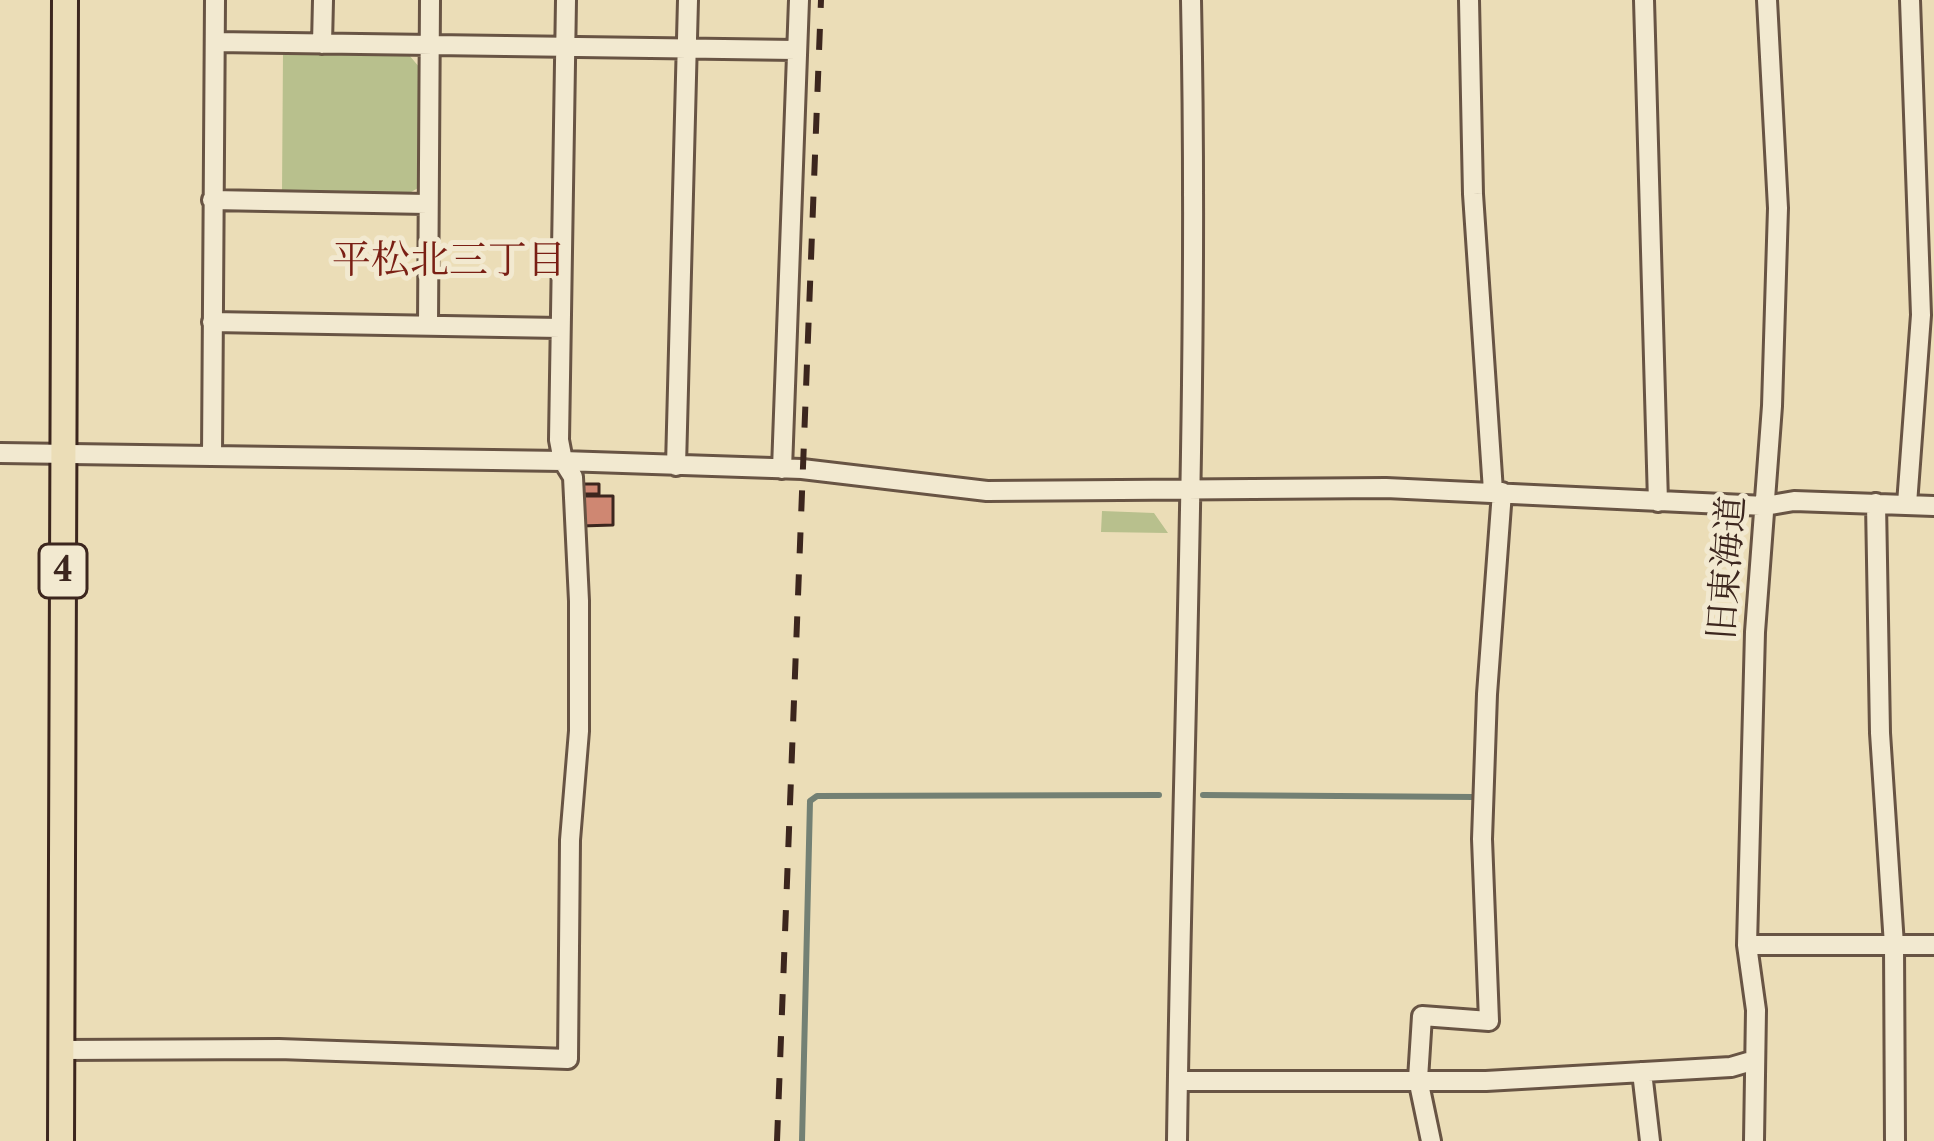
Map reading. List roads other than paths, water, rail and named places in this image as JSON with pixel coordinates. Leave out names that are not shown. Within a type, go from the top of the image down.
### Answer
[{"type":"main road","name":"4","points":[[61,1141],[64,0]]},
{"type":"street","points":[[212,456],[215,0]]},
{"type":"street","points":[[322,44],[323,0]]},
{"type":"street","points":[[428,325],[430,0]]},
{"type":"street","points":[[62,1050],[279,1049],[568,1059],[579,601],[573,477],[562,460],[559,440],[566,0]]},
{"type":"street","points":[[676,466],[688,0]]},
{"type":"street","points":[[782,469],[799,0]]},
{"type":"street","points":[[1177,1141],[1192,488],[1195,188],[1191,0]]},
{"type":"street","points":[[1431,1141],[1418,1079],[1422,1016],[1489,1022],[1482,839],[1498,491],[1474,194],[1469,0]]},
{"type":"street","points":[[1644,0],[1658,502]]},
{"type":"street","name":"旧東海道","points":[[1754,1141],[1756,1010],[1748,945],[1755,632],[1772,406],[1778,208],[1767,0]]},
{"type":"street","points":[[1907,504],[1921,315],[1910,0]]},
{"type":"street","points":[[215,42],[796,50]]},
{"type":"street","points":[[212,200],[427,204]]},
{"type":"street","points":[[212,322],[560,328]]},
{"type":"street","points":[[0,453],[562,460],[782,469],[987,491],[1498,491],[1765,506],[1794,501],[1934,506]]},
{"type":"street","points":[[1876,503],[1881,766],[1894,945],[1895,1141]]},
{"type":"street","points":[[1748,945],[1934,945]]},
{"type":"street","points":[[1178,1081],[1486,1081],[1731,1067],[1755,1060]]},
{"type":"street","points":[[1642,1072],[1650,1141]]},
{"type":"waterway","points":[[802,1141],[810,801],[817,796],[1159,795]]},
{"type":"waterway","points":[[1203,795],[1474,797]]},
{"type":"railway","points":[[777,1141],[821,0]]},
{"type":"district","name":"平松北三丁目","points":[[449,262]]}]
